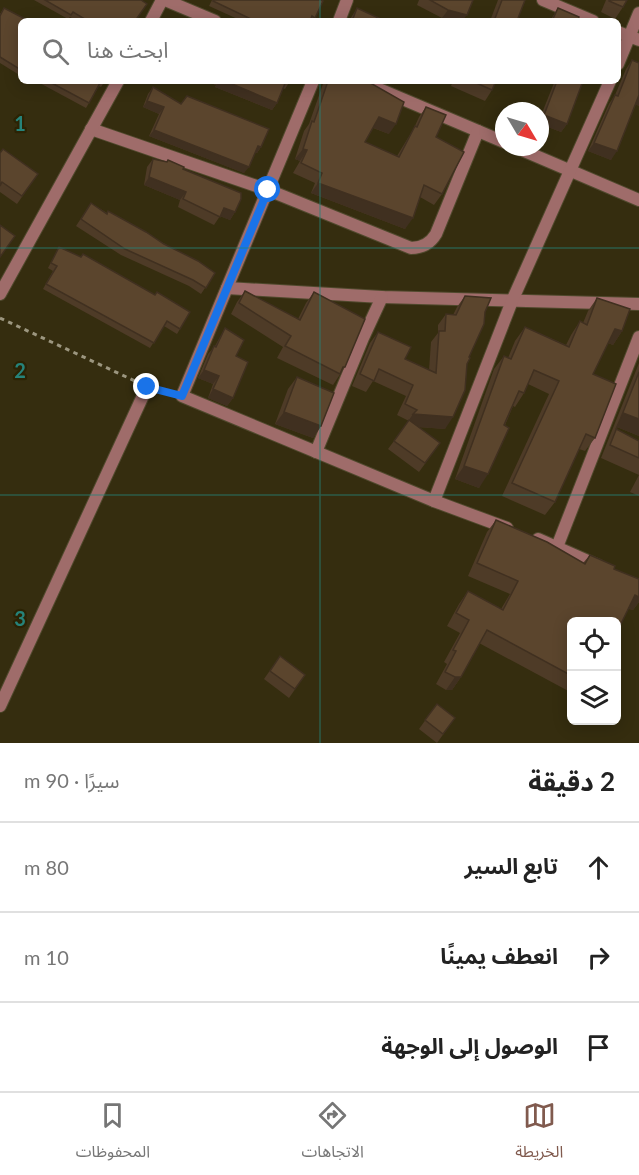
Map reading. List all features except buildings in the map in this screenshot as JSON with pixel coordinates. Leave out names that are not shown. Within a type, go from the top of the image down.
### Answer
[{"type":"street","points":[[153,18],[164,0],[208,18]]},
{"type":"street","points":[[340,18],[346,0]]},
{"type":"street","points":[[543,0],[586,18]]},
{"type":"street","points":[[621,56],[639,13]]},
{"type":"street","points":[[0,294],[116,84]]},
{"type":"street","points":[[313,84],[182,396],[434,501],[557,547],[608,571]]},
{"type":"street","points":[[367,84],[495,138]]},
{"type":"street","points":[[434,501],[512,301],[609,84]]},
{"type":"street","points":[[91,129],[268,190],[411,248],[429,243],[436,234],[477,131]]},
{"type":"street","points":[[536,156],[639,200]]},
{"type":"street","points":[[227,288],[382,297],[639,304]]},
{"type":"street","points":[[316,452],[382,297]]},
{"type":"street","points":[[557,547],[639,337]]},
{"type":"street","points":[[0,706],[147,387]]},
{"type":"path","points":[[0,318],[147,387]]},
{"type":"route","points":[[147,387],[182,396],[268,190]]}]
